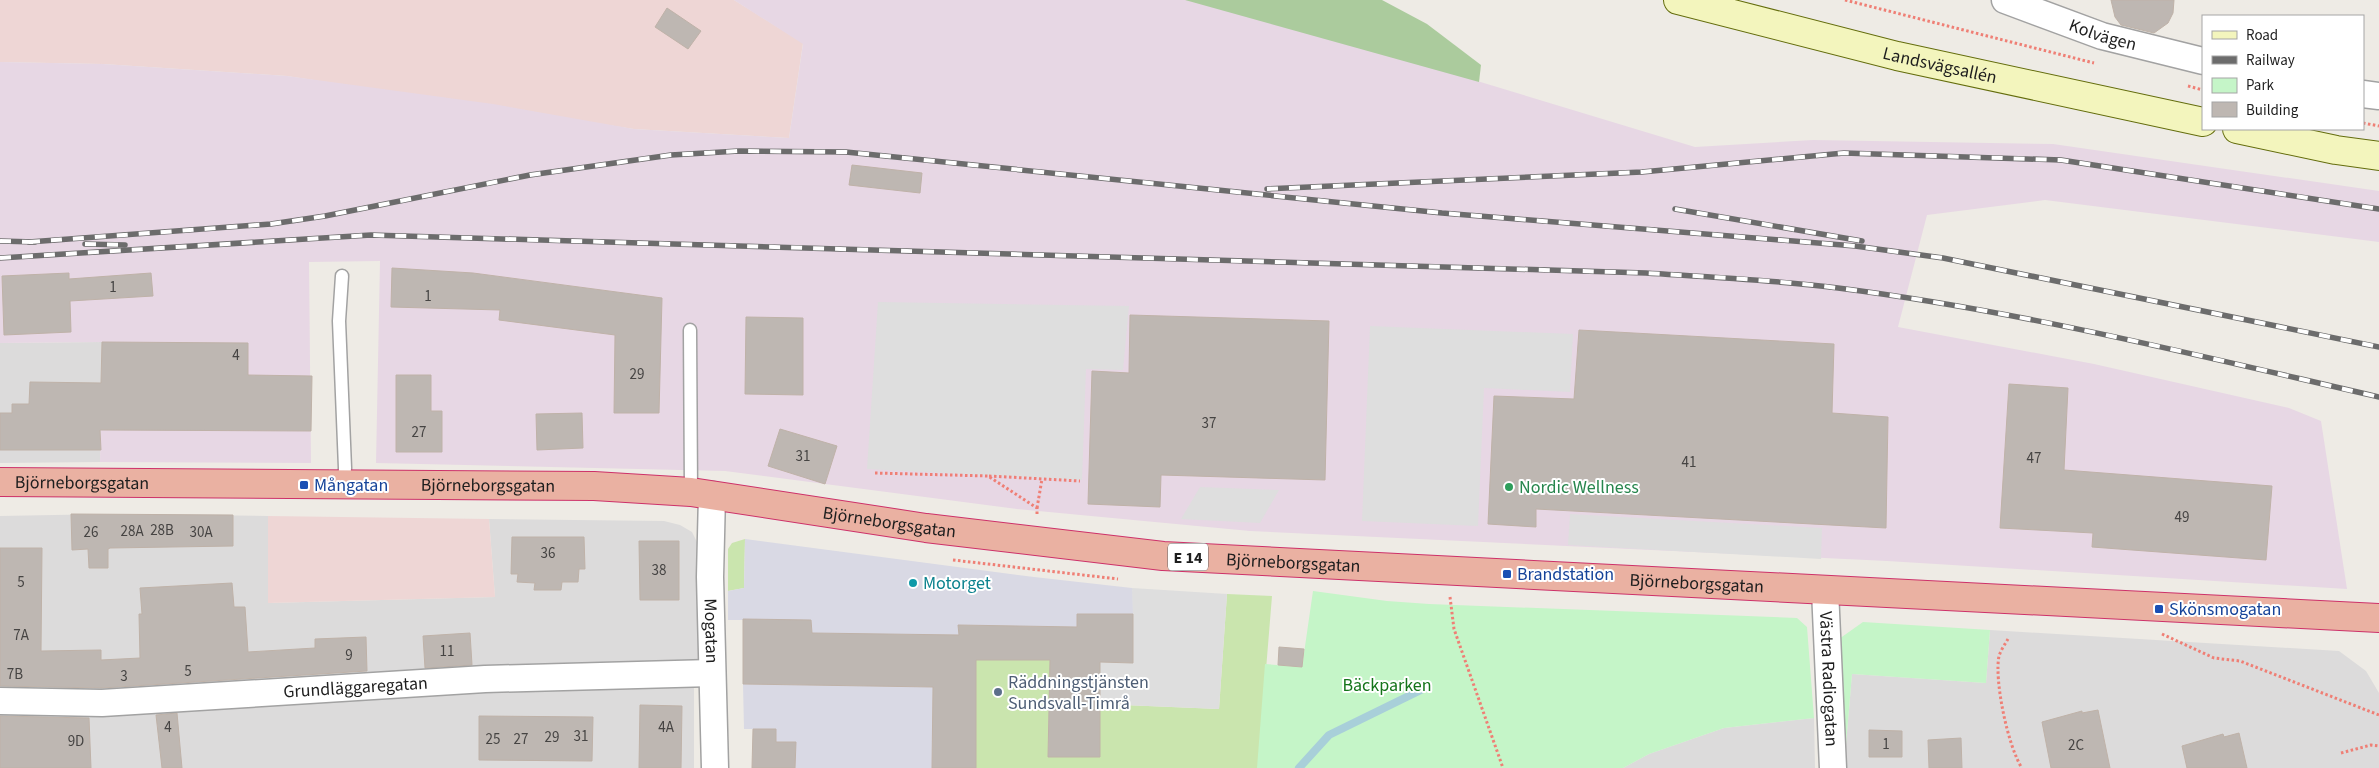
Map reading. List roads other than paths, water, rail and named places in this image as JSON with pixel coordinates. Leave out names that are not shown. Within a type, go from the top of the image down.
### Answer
[{"type":"highway","name":"Björneborgsgatan","points":[[0,482],[594,486],[702,493],[926,528],[1163,556],[2379,618]]},
{"type":"main road","name":"Landsvägsallén","points":[[1678,0],[1897,56],[2202,122]]},
{"type":"main road","points":[[2242,130],[2336,150],[2379,156]]},
{"type":"street","name":"Kolvägen","points":[[2005,0],[2102,36],[2202,61]]},
{"type":"street","points":[[2364,94],[2379,96]]},
{"type":"street","name":"Mogatan","points":[[702,493],[710,577],[715,768]]},
{"type":"street","name":"Västra Radiogatan","points":[[1825,590],[1832,768]]},
{"type":"street","name":"Grundläggaregatan","points":[[0,701],[102,703],[485,679],[712,673]]},
{"type":"lane","points":[[342,276],[339,321],[345,468],[344,485]]},
{"type":"lane","points":[[690,330],[702,493]]},
{"type":"waterway","points":[[1299,768],[1329,735],[1425,688]]},
{"type":"railway","points":[[29,242],[271,224],[325,216],[530,175],[671,155],[739,151],[846,152],[1442,213],[1855,246],[1943,258],[2379,347]]},
{"type":"railway","points":[[1267,189],[1642,172],[1844,153],[2061,160],[2379,209]]},
{"type":"railway","points":[[1675,209],[1862,241]]},
{"type":"railway","points":[[0,258],[371,235],[1646,273],[1814,285],[1975,309],[2110,336],[2379,397]]},
{"type":"railway","points":[[0,241],[35,242]]},
{"type":"railway","points":[[85,244],[125,245]]},
{"type":"place","name":"Mångatan","points":[[304,485]]},
{"type":"place","name":"Nordic Wellness","points":[[1509,487]]},
{"type":"place","name":"Brandstation","points":[[1507,574]]},
{"type":"place","name":"Motorget","points":[[913,583]]},
{"type":"place","name":"Skönsmogatan","points":[[2159,609]]},
{"type":"place","name":"Räddningstjänsten Sundsvall-Timrå","points":[[998,692]]},
{"type":"park label","name":"Bäckparken","points":[[1387,685]]}]
